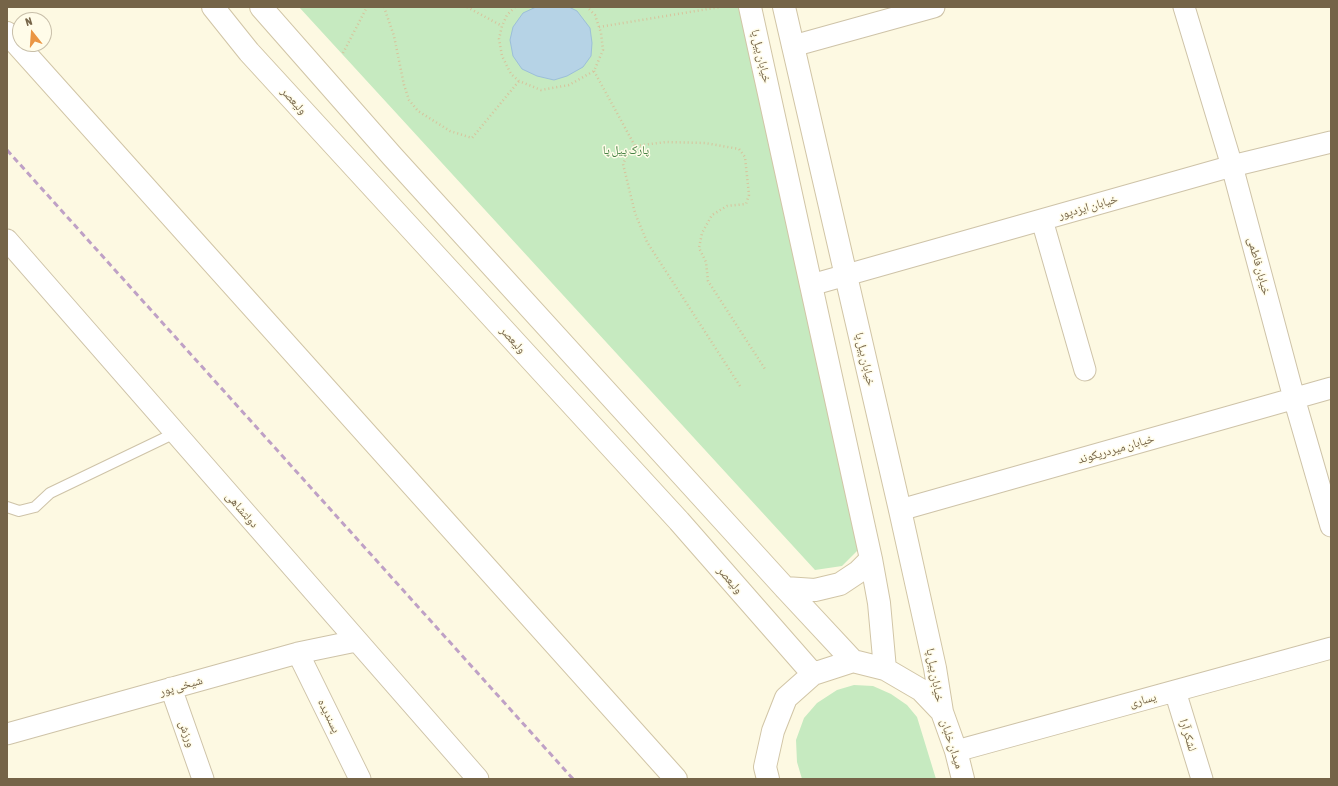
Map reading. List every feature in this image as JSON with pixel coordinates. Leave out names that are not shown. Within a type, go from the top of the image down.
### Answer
[{"type":"street","name":"ولیعصر","points":[[213,7],[249,52],[679,521],[813,674]]},
{"type":"street","points":[[261,7],[397,162],[853,661],[813,674],[786,698],[772,731],[765,767],[768,779]]},
{"type":"street","name":"خیابان پیل پا","points":[[750,7],[812,285],[879,603],[885,669]]},
{"type":"street","name":"خیابان پیل پا","points":[[784,7],[900,510],[935,668],[942,712]]},
{"type":"street","points":[[793,46],[934,7]]},
{"type":"street","name":"خیابان فاطمی","points":[[1184,7],[1232,166],[1294,398],[1331,526]]},
{"type":"street","points":[[7,32],[676,779]]},
{"type":"street","name":"خیابان ایزدپور","points":[[812,285],[1232,166],[1331,142]]},
{"type":"street","points":[[1042,220],[1085,370]]},
{"type":"street","name":"دولتشاهی","points":[[7,240],[356,640],[469,776]]},
{"type":"street","name":"خیابان میردریکوند","points":[[900,510],[1331,388]]},
{"type":"street","points":[[785,588],[815,590],[840,584],[858,572],[870,559]]},
{"type":"street","name":"شیخی پور","points":[[7,734],[298,653],[356,640]]},
{"type":"street","name":"یساری","points":[[956,751],[1331,648]]},
{"type":"street","name":"پسندیده","points":[[298,653],[360,779]]},
{"type":"street","name":"میدان خلبان","points":[[853,661],[885,669],[921,690],[942,712],[956,751],[963,779]]},
{"type":"street","name":"ورزش","points":[[171,688],[203,779]]},
{"type":"street","name":"لشکر آرا","points":[[1175,691],[1202,779]]},
{"type":"lane","points":[[7,507],[19,511],[35,507],[50,493],[175,433]]},
{"type":"path","points":[[343,53],[367,7]]},
{"type":"path","points":[[384,7],[394,36],[404,85],[409,100],[418,111],[450,131],[472,138],[519,81]]},
{"type":"path","points":[[467,7],[502,26]]},
{"type":"path","points":[[514,7],[507,15],[502,26],[499,39],[502,56],[511,74],[519,81],[541,90],[569,86],[594,71],[603,50],[599,27],[595,15],[587,7]]},
{"type":"path","points":[[599,27],[720,7]]},
{"type":"path","points":[[594,71],[635,146]]},
{"type":"path","points":[[740,386],[647,242],[635,213],[623,164],[628,154],[635,146],[666,142],[704,143],[739,149],[745,157],[749,195],[746,204],[727,206],[712,215],[702,233],[699,248],[706,262],[708,281],[765,369]]},
{"type":"green space","name":"پارک پیل پا","points":[[299,7],[741,7],[861,547],[842,566],[815,570]]},
{"type":"green space","points":[[854,685],[873,686],[891,694],[907,705],[917,717],[936,779],[802,779],[797,762],[796,740],[804,718],[817,703],[837,690]]},
{"type":"water","points":[[536,7],[569,7],[577,11],[590,28],[592,43],[591,56],[583,67],[567,76],[554,80],[537,76],[522,69],[513,56],[510,40],[513,27],[523,13]]},
{"type":"railway","points":[[7,150],[573,779]]}]
